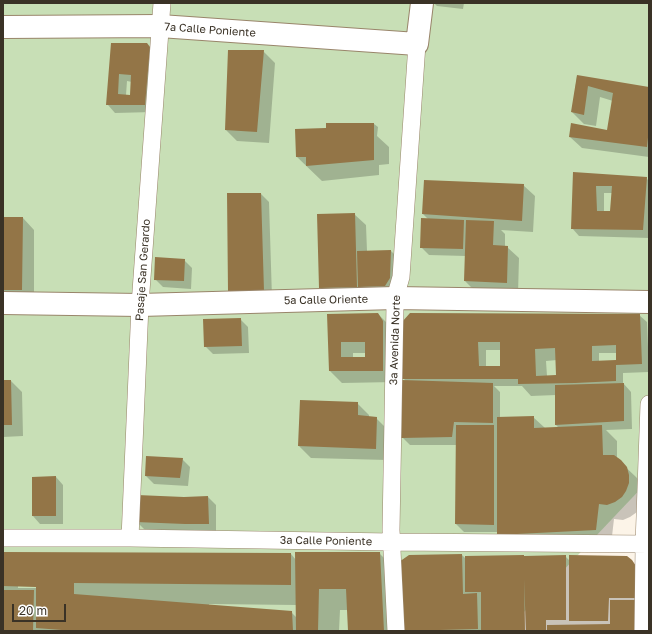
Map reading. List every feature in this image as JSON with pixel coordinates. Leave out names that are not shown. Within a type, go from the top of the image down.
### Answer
[{"type":"main road","name":"3a Avenida Norte","points":[[417,44],[422,3]]},
{"type":"main road","name":"7a Calle Poniente","points":[[3,27],[160,26],[417,44]]},
{"type":"main road","name":"5a Calle Oriente","points":[[3,303],[140,305],[395,298],[649,302]]},
{"type":"street","name":"Pasaje San Gerardo","points":[[130,538],[140,305],[162,3]]},
{"type":"street","name":"3a Avenida Norte","points":[[396,631],[391,530],[395,298],[401,277],[417,44]]},
{"type":"street","points":[[643,631],[649,404]]},
{"type":"street","name":"3a Calle Poniente","points":[[3,538],[646,544]]},
{"type":"green space","points":[[3,3],[649,3],[649,480],[506,631],[3,631]]},
{"type":"building","points":[[111,43],[147,43],[150,47],[145,105],[106,105]],"holes":[[[119,74],[131,75],[130,95],[118,94]]]},
{"type":"building","points":[[228,50],[264,50],[257,132],[225,130]]},
{"type":"building","points":[[577,75],[649,87],[649,128],[647,147],[569,137],[571,123],[607,130],[613,93],[588,86],[584,115],[571,112]]},
{"type":"building","points":[[326,123],[374,123],[374,160],[306,166],[306,157],[296,157],[295,129],[326,128]]},
{"type":"building","points":[[573,172],[647,177],[643,230],[571,229]],"holes":[[[596,186],[612,186],[610,211],[597,211]]]},
{"type":"building","points":[[424,180],[524,184],[522,221],[422,214]]},
{"type":"building","points":[[227,193],[261,193],[264,291],[228,291]]},
{"type":"building","points":[[355,213],[357,287],[319,288],[317,214]]},
{"type":"building","points":[[3,217],[23,217],[22,290],[3,290]]},
{"type":"building","points":[[421,218],[464,220],[463,249],[420,248]]},
{"type":"building","points":[[466,220],[494,221],[493,245],[508,246],[507,283],[464,281]]},
{"type":"building","points":[[391,250],[390,278],[385,286],[358,287],[357,251]]},
{"type":"building","points":[[155,257],[185,259],[184,281],[154,280]]},
{"type":"building","points":[[378,313],[383,321],[383,371],[329,371],[327,314]],"holes":[[[341,342],[365,342],[365,357],[341,357]]]},
{"type":"building","points":[[410,313],[640,314],[642,364],[616,365],[616,381],[518,384],[518,379],[402,379],[402,322]],"holes":[[[478,342],[500,342],[500,366],[479,366]],[[616,345],[616,360],[592,361],[592,346]],[[555,348],[556,375],[536,376],[535,349]]]},
{"type":"building","points":[[241,318],[242,346],[204,347],[203,319]]},
{"type":"building","points":[[3,380],[11,380],[12,425],[3,425]]},
{"type":"building","points":[[402,380],[493,383],[493,423],[454,422],[452,437],[401,438]]},
{"type":"building","points":[[624,383],[624,421],[555,425],[555,385]]},
{"type":"building","points":[[300,400],[358,402],[358,415],[377,417],[376,449],[298,446]]},
{"type":"building","points":[[534,416],[534,428],[602,425],[603,455],[614,455],[627,467],[629,483],[626,491],[622,497],[615,502],[607,505],[599,504],[596,530],[497,535],[497,417]]},
{"type":"building","points":[[456,425],[494,425],[494,525],[455,524]]},
{"type":"building","points":[[146,456],[183,458],[180,478],[145,476]]},
{"type":"building","points":[[56,476],[56,516],[32,516],[32,477]]},
{"type":"building","points":[[137,495],[184,497],[208,496],[209,524],[136,522]]},
{"type":"building","points":[[3,552],[291,553],[291,585],[74,583],[74,594],[292,611],[293,631],[75,631],[36,628],[36,587],[3,586]]},
{"type":"building","points":[[295,552],[380,552],[384,631],[348,631],[346,589],[319,589],[318,631],[296,631]]},
{"type":"building","points":[[462,554],[463,594],[477,593],[478,629],[401,631],[399,562],[409,555]]},
{"type":"building","points":[[566,555],[566,620],[546,620],[546,631],[526,631],[524,579],[525,631],[481,631],[481,592],[465,592],[465,556]]},
{"type":"building","points":[[569,555],[627,556],[636,566],[638,598],[609,598],[608,621],[569,621]]},
{"type":"building","points":[[3,590],[34,590],[33,631],[3,631]]},
{"type":"building","points":[[610,600],[638,600],[637,631],[547,631],[547,625],[610,624]]}]
